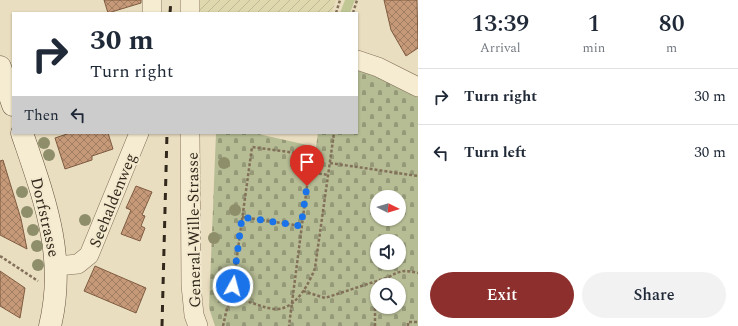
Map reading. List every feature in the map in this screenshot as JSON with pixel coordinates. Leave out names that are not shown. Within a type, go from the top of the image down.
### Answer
[{"type":"street","points":[[152,0],[152,12]]},
{"type":"street","points":[[190,0],[190,12]]},
{"type":"street","points":[[358,60],[378,67],[418,87]]},
{"type":"street","points":[[0,67],[12,103]]},
{"type":"street","name":"Dorfstrasse","points":[[22,134],[45,201],[53,232],[57,266],[54,310],[50,326]]},
{"type":"street","name":"Seehaldenweg","points":[[57,266],[78,264],[89,255],[139,134]]},
{"type":"street","name":"General-Wille-Strasse","points":[[190,134],[191,285],[194,315],[198,326]]},
{"type":"path","points":[[336,12],[340,0]]},
{"type":"path","points":[[353,12],[357,0]]},
{"type":"path","points":[[231,300],[243,299],[273,309],[283,308],[290,304],[303,291],[311,280],[315,268],[334,134]]},
{"type":"path","points":[[223,326],[226,308],[231,300],[252,147],[311,155],[290,304],[289,326]]},
{"type":"path","points":[[330,163],[418,176]]},
{"type":"path","points":[[309,172],[328,175]]},
{"type":"path","points":[[242,217],[301,226]]},
{"type":"path","points":[[0,256],[39,281]]},
{"type":"path","points":[[384,278],[399,271],[408,270],[418,273]]},
{"type":"path","points":[[303,291],[325,298],[370,284]]},
{"type":"path","points":[[375,314],[375,326]]},
{"type":"path","points":[[408,326],[408,322],[418,322]]},
{"type":"shaded area","points":[[194,0],[336,0],[332,12],[194,12]]},
{"type":"green space","points":[[345,0],[355,0],[350,12],[340,12]]},
{"type":"green space","points":[[358,67],[418,93],[418,326],[215,326],[209,308],[216,134],[258,134],[316,147],[318,134],[358,134]]},
{"type":"building","points":[[104,0],[141,0],[141,3],[108,12]]},
{"type":"building","points":[[384,0],[417,0],[418,48],[406,56],[391,30]]},
{"type":"building","points":[[67,134],[108,134],[113,149],[92,156],[92,160],[65,169],[55,138]]},
{"type":"building","points":[[3,160],[21,219],[27,249],[0,235],[0,161]]},
{"type":"building","points":[[136,186],[152,192],[142,215],[145,216],[141,226],[145,228],[140,241],[121,234],[131,210],[126,208]]},
{"type":"building","points":[[95,266],[146,288],[136,313],[84,291]]},
{"type":"building","points":[[0,271],[25,288],[20,318],[0,306]]},
{"type":"railway","points":[[170,12],[171,0]]},
{"type":"railway","points":[[162,326],[167,134]]},
{"type":"route","points":[[233,286],[242,217],[301,226],[307,186]]}]
